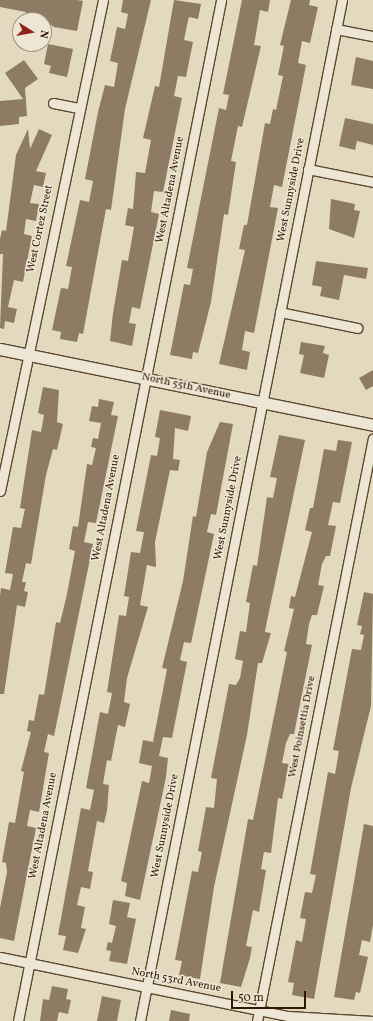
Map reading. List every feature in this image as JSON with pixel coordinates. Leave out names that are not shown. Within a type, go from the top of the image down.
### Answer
[{"type":"street","name":"West Cortez Street","points":[[0,491],[27,354],[103,0]]},
{"type":"street","name":"West Altadena Avenue","points":[[18,1021],[221,0]]},
{"type":"street","name":"West Sunnyside Drive","points":[[140,1021],[342,0]]},
{"type":"street","points":[[336,29],[373,36]]},
{"type":"street","points":[[53,103],[79,108]]},
{"type":"street","points":[[308,169],[373,182]]},
{"type":"street","points":[[280,312],[357,328]]},
{"type":"street","name":"North 55th Avenue","points":[[0,349],[373,424]]},
{"type":"street","name":"West Poinsettia Drive","points":[[257,1021],[373,438]]},
{"type":"street","name":"North 53rd Avenue","points":[[0,957],[288,1016],[373,1021]]},
{"type":"building","points":[[0,0],[83,1],[77,31],[52,26],[52,12],[26,12],[0,7]]},
{"type":"building","points":[[123,0],[151,0],[125,109],[111,210],[106,209],[83,334],[79,333],[77,342],[60,339],[61,332],[52,330],[61,288],[68,289],[72,267],[66,266],[80,200],[89,202],[93,181],[85,179],[98,112],[105,85],[114,87],[118,63],[110,61],[117,27],[125,29],[128,14],[121,12]]},
{"type":"building","points":[[174,0],[201,4],[198,19],[189,17],[187,25],[184,40],[193,42],[186,77],[178,76],[174,96],[182,98],[163,192],[154,191],[151,212],[159,214],[140,309],[132,307],[129,323],[136,324],[132,346],[110,341],[113,313],[122,260],[128,261],[134,227],[125,225],[128,208],[133,209],[136,172],[145,173],[151,140],[143,138],[155,86],[159,87]]},
{"type":"building","points":[[242,0],[270,0],[268,12],[260,10],[254,45],[261,46],[242,127],[238,126],[231,161],[236,162],[228,215],[224,214],[211,302],[198,353],[193,352],[192,359],[170,355],[184,284],[190,285],[193,269],[187,268],[219,108],[226,110],[229,95],[223,94]]},
{"type":"building","points":[[291,0],[310,0],[309,5],[318,7],[310,43],[302,41],[298,63],[306,65],[282,187],[274,185],[270,207],[278,208],[254,333],[245,331],[242,350],[250,352],[247,370],[219,364],[245,250],[239,249],[244,225],[247,225],[265,123],[270,124],[273,109],[276,110],[283,76],[278,75],[284,46],[280,45]]},
{"type":"building","points":[[52,45],[73,49],[67,77],[49,73],[51,66],[44,64],[46,52],[52,52]]},
{"type":"building","points":[[356,57],[373,61],[373,89],[351,85]]},
{"type":"building","points":[[24,60],[38,79],[25,88],[27,116],[19,117],[19,124],[0,126],[0,101],[23,99],[5,73]]},
{"type":"building","points":[[345,118],[373,124],[373,145],[357,141],[355,150],[339,146]]},
{"type":"building","points":[[28,129],[30,149],[39,129],[52,135],[36,171],[46,173],[43,187],[34,185],[30,203],[39,204],[36,221],[26,219],[24,234],[32,236],[23,282],[14,280],[8,307],[17,309],[14,323],[5,321],[4,329],[0,328],[3,254],[0,254],[0,239],[2,230],[6,231],[16,155]]},
{"type":"building","points":[[331,199],[355,204],[354,210],[360,211],[354,238],[329,229]]},
{"type":"building","points":[[316,261],[368,268],[366,279],[344,275],[339,300],[320,296],[322,287],[312,285]]},
{"type":"building","points":[[301,342],[325,346],[323,353],[329,355],[324,378],[300,373],[304,355],[299,354]]},
{"type":"building","points":[[373,370],[373,386],[366,390],[359,378]]},
{"type":"building","points":[[43,387],[59,390],[57,422],[63,424],[57,450],[53,449],[46,475],[31,564],[26,563],[22,582],[26,582],[24,591],[28,592],[25,607],[17,605],[4,694],[0,694],[1,588],[10,590],[13,574],[5,573],[13,527],[21,528],[25,509],[20,508],[32,430],[41,432],[44,415],[38,413]]},
{"type":"building","points":[[99,399],[114,402],[111,415],[118,416],[96,523],[88,522],[84,542],[93,544],[54,736],[48,734],[44,752],[49,753],[39,812],[30,810],[27,826],[36,828],[14,941],[0,938],[0,908],[7,872],[6,863],[2,862],[9,822],[15,823],[24,772],[21,771],[31,732],[27,731],[29,720],[34,721],[39,694],[44,695],[56,622],[60,623],[67,594],[75,551],[69,549],[73,526],[78,527],[87,464],[92,465],[96,448],[91,447],[93,438],[98,439],[101,423],[89,421],[92,406],[98,407]]},
{"type":"building","points":[[160,410],[191,416],[188,431],[175,428],[173,459],[180,460],[178,471],[170,470],[155,542],[156,567],[147,565],[140,605],[148,607],[127,678],[124,702],[130,704],[125,727],[118,725],[111,761],[107,760],[103,784],[109,785],[107,811],[104,823],[97,821],[88,871],[93,872],[90,889],[81,887],[77,905],[85,907],[81,928],[86,929],[78,953],[63,950],[66,936],[58,935],[81,808],[90,810],[94,790],[86,788],[100,712],[108,714],[112,693],[107,692],[119,615],[126,616],[129,597],[124,596],[131,552],[140,553],[144,532],[136,531],[151,455],[157,456],[160,438],[155,437]]},
{"type":"building","points":[[220,422],[233,424],[216,515],[211,514],[207,532],[214,534],[191,643],[184,642],[180,660],[187,662],[172,738],[163,737],[159,756],[168,758],[166,777],[140,900],[125,896],[127,883],[121,881],[142,781],[149,783],[152,766],[139,763],[143,740],[153,742],[167,669],[162,668],[183,581],[193,516],[196,517],[207,452]]},
{"type":"building","points":[[279,435],[305,440],[265,632],[271,633],[262,663],[258,663],[247,735],[214,887],[200,979],[179,975],[182,961],[175,960],[192,871],[198,872],[202,852],[198,851],[206,807],[214,808],[217,779],[211,778],[229,684],[236,685],[240,678],[243,661],[235,659],[240,631],[246,632],[250,603],[246,602],[253,565],[257,566],[267,497],[273,498],[277,478],[270,477]]},
{"type":"building","points":[[338,440],[352,442],[340,503],[333,502],[328,525],[336,526],[330,556],[326,556],[322,564],[318,585],[324,586],[317,615],[312,615],[309,624],[306,644],[312,645],[294,734],[290,734],[286,743],[282,763],[289,764],[282,799],[278,798],[271,853],[264,852],[261,869],[266,870],[259,912],[253,910],[246,946],[252,947],[250,958],[241,987],[220,983],[248,819],[253,820],[287,652],[284,651],[294,609],[289,608],[291,596],[295,597],[312,532],[305,530],[310,508],[313,508],[324,449],[336,451]]},
{"type":"building","points":[[364,592],[373,594],[371,706],[351,788],[314,999],[292,995],[294,983],[288,982],[296,940],[302,942],[306,919],[300,918],[305,892],[312,893],[316,875],[310,874],[328,772],[335,774],[339,751],[333,750],[352,649],[361,650],[364,635],[360,634],[362,626],[357,625]]},
{"type":"building","points":[[364,824],[373,826],[373,925],[370,942],[362,940],[359,955],[368,957],[360,993],[356,992],[354,1000],[334,997]]},
{"type":"building","points":[[113,900],[130,903],[127,917],[136,919],[127,964],[109,961],[111,951],[106,950],[108,942],[112,943],[116,926],[109,924]]},
{"type":"building","points":[[52,986],[68,989],[66,999],[71,1000],[68,1014],[59,1012],[57,1021],[40,1021],[43,999],[49,1000]]},
{"type":"building","points":[[102,996],[121,1000],[117,1021],[97,1021]]},
{"type":"building","points":[[171,1010],[190,1014],[189,1021],[169,1021]]}]
